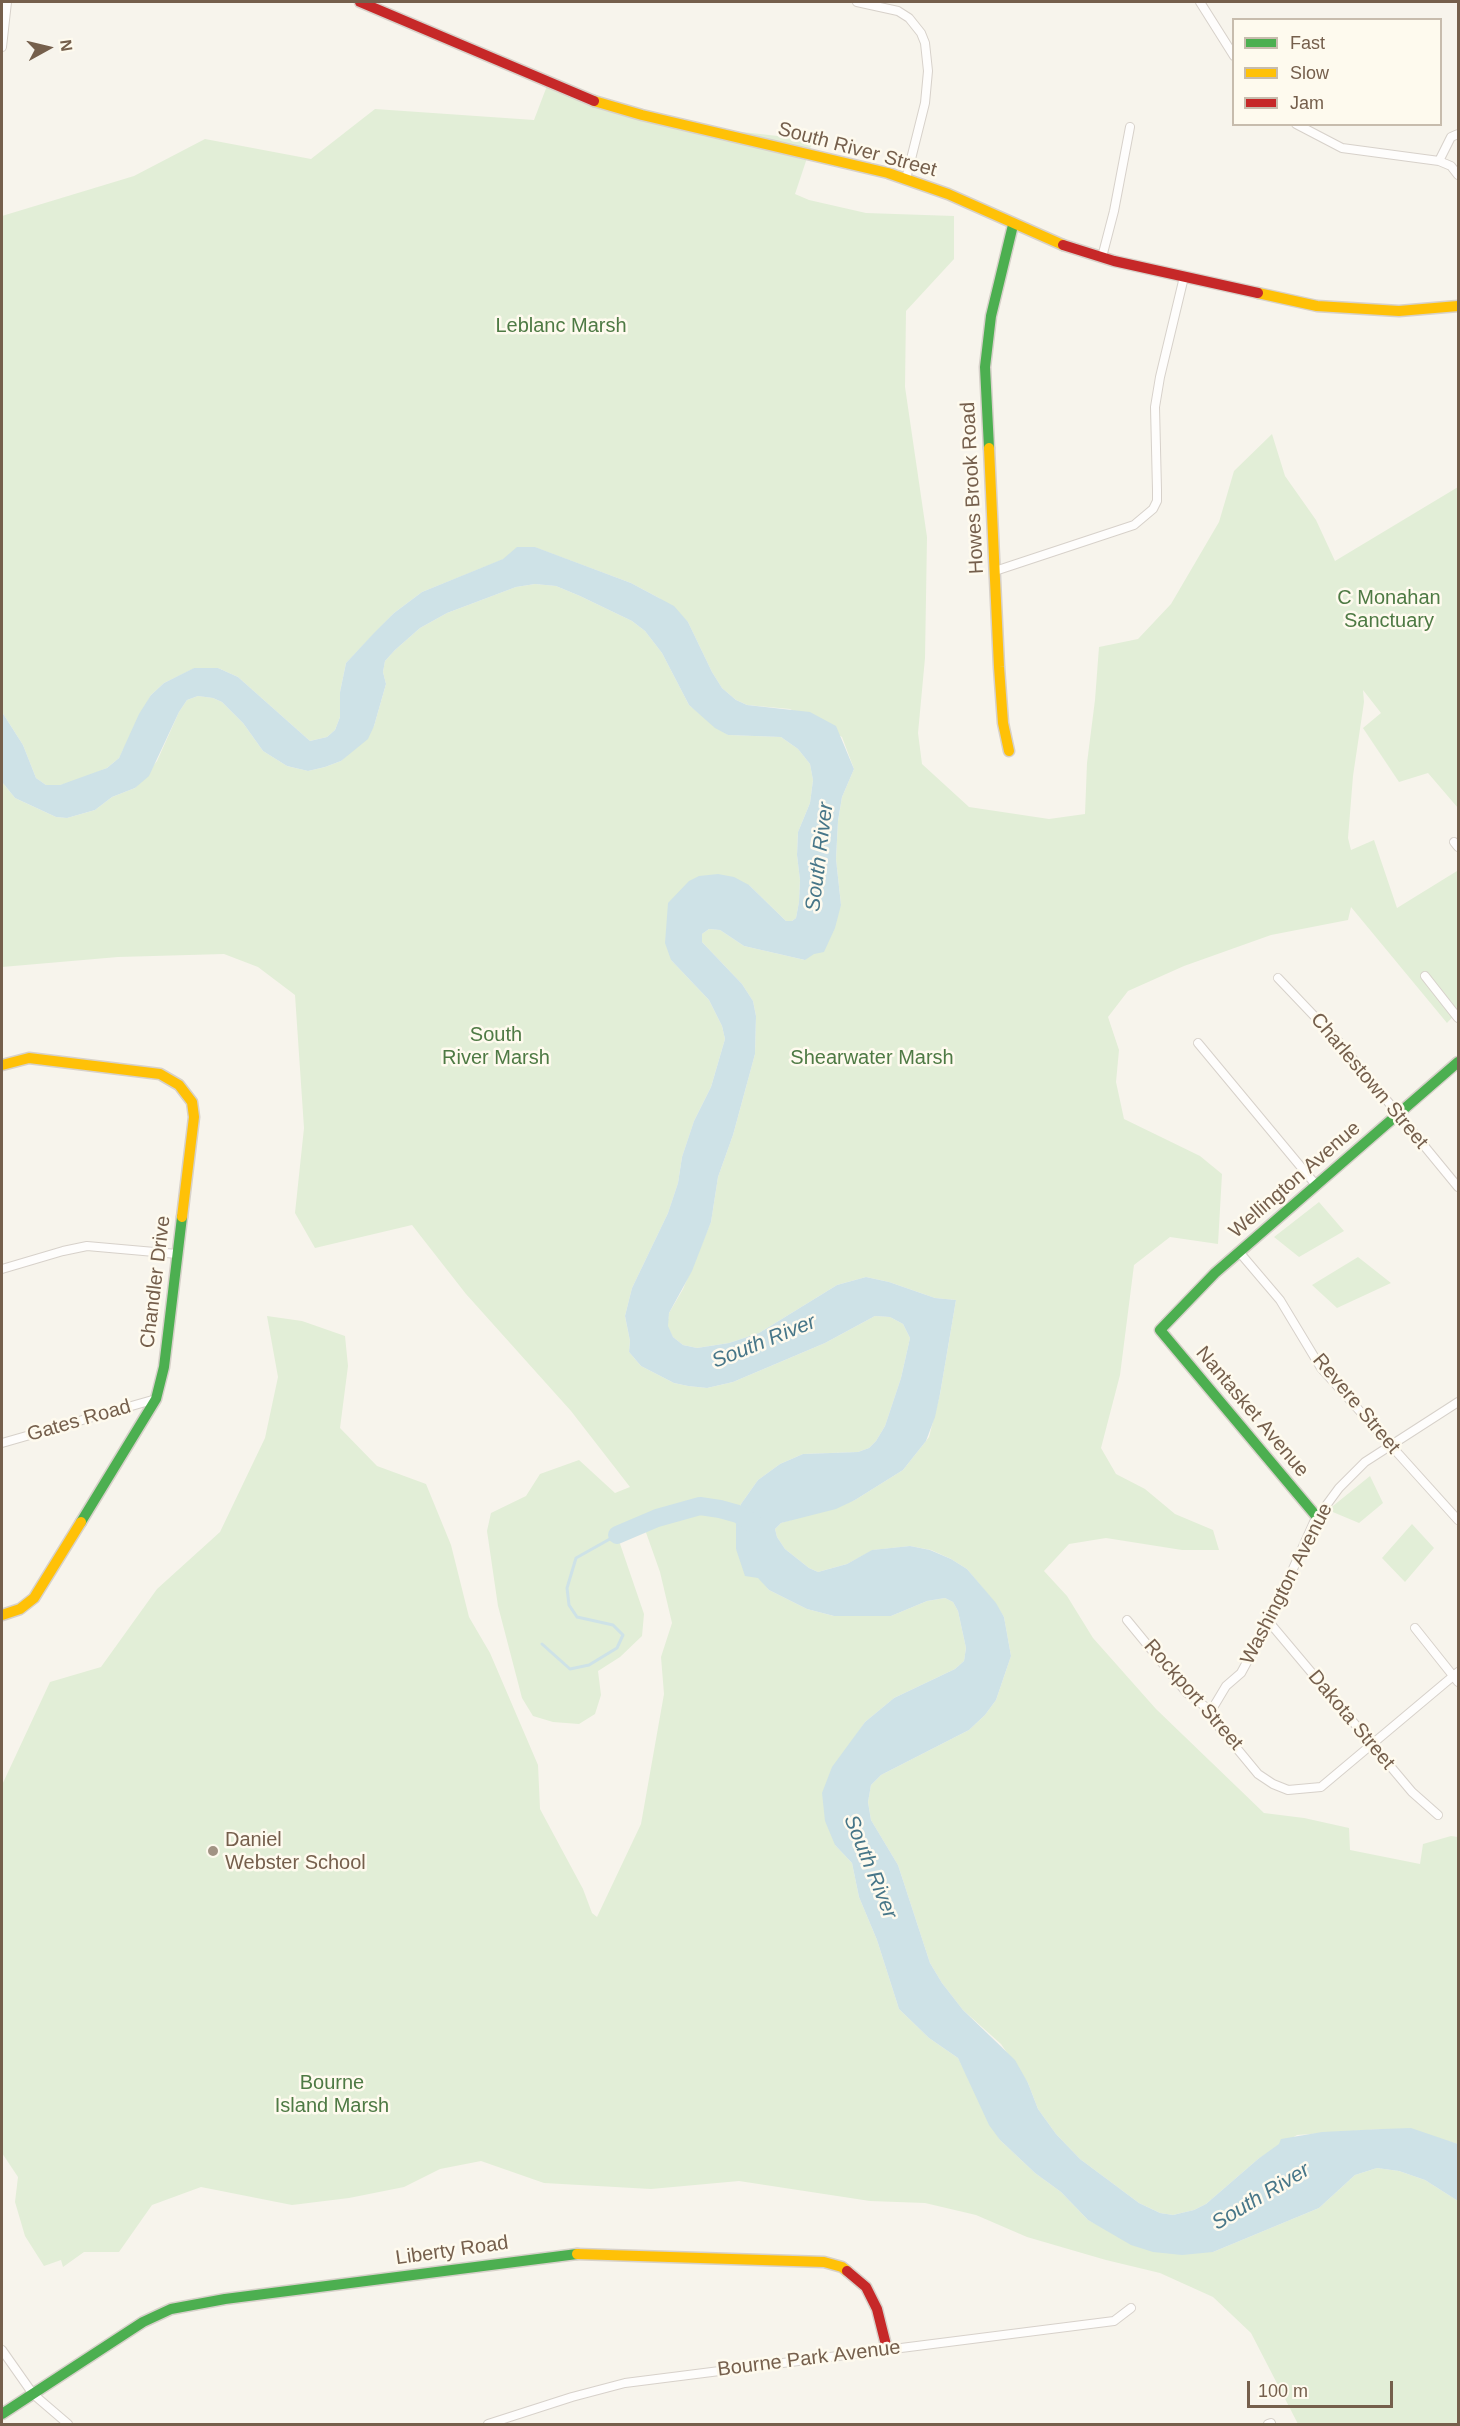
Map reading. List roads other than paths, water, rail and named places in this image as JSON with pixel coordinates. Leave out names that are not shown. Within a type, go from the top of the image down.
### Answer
[{"type":"street","points":[[2,47],[7,2]]},
{"type":"street","name":"South River Street","points":[[360,2],[568,92],[613,108],[906,178],[948,194],[1051,241],[1102,257],[1298,302],[1341,309],[1399,311],[1458,306]]},
{"type":"street","points":[[857,2],[898,11],[909,18],[921,33],[925,43],[928,71],[925,103],[906,178]]},
{"type":"street","points":[[1200,2],[1232,54]]},
{"type":"street","points":[[1300,126],[1342,148],[1439,161],[1451,166],[1458,175]]},
{"type":"street","points":[[1102,257],[1114,211],[1130,127]]},
{"type":"street","points":[[1439,161],[1451,137],[1458,134]]},
{"type":"street","name":"Howes Brook Road","points":[[1009,751],[1002,711],[986,412],[986,367],[991,316],[1013,225]]},
{"type":"street","points":[[995,571],[1134,525],[1153,509],[1157,501],[1155,407],[1184,277]]},
{"type":"street","points":[[1425,976],[1458,1018]]},
{"type":"street","name":"Charlestown Street","points":[[1278,978],[1327,1028],[1458,1187]]},
{"type":"street","points":[[1198,1043],[1316,1185]]},
{"type":"street","name":"Chandler Drive","points":[[2,1065],[29,1058],[160,1074],[179,1085],[192,1102],[194,1117],[163,1374],[156,1399],[34,1598],[20,1609],[2,1616]]},
{"type":"street","name":"Wellington Avenue","points":[[1160,1330],[1215,1273],[1458,1062]]},
{"type":"street","points":[[2,1269],[87,1246],[177,1254]]},
{"type":"street","name":"Revere Street","points":[[1240,1253],[1280,1300],[1321,1368],[1458,1520]]},
{"type":"street","name":"Nantasket Avenue","points":[[1160,1330],[1317,1517]]},
{"type":"street","name":"Gates Road","points":[[2,1443],[156,1399]]},
{"type":"street","name":"Washington Avenue","points":[[1211,1711],[1226,1686],[1241,1674],[1269,1622],[1317,1517],[1339,1488],[1353,1473],[1391,1445],[1458,1402]]},
{"type":"street","name":"Rockport Street","points":[[1127,1620],[1186,1693],[1211,1711],[1215,1722],[1258,1774],[1272,1784],[1287,1790],[1321,1787],[1372,1745]]},
{"type":"street","name":"Dakota Street","points":[[1269,1622],[1412,1792],[1438,1815]]},
{"type":"street","points":[[1372,1745],[1457,1676],[1415,1628]]},
{"type":"street","name":"Liberty Road","points":[[2,2414],[143,2322],[171,2309],[225,2299],[579,2253],[812,2260],[833,2264],[842,2267],[866,2287],[877,2309],[887,2349]]},
{"type":"street","name":"Bourne Park Avenue","points":[[488,2424],[625,2383],[1114,2321],[1131,2308]]},
{"type":"street","points":[[2,2350],[33,2394],[68,2424]]},
{"type":"water","name":"South River","points":[[517,547],[535,547],[631,583],[674,606],[688,622],[722,688],[736,700],[747,705],[810,712],[836,726],[854,769],[842,797],[838,821],[836,859],[841,905],[835,928],[824,952],[814,954],[805,960],[744,946],[720,930],[709,929],[702,934],[702,942],[742,984],[753,1001],[756,1016],[755,1054],[733,1135],[718,1177],[711,1222],[692,1271],[669,1313],[668,1326],[673,1337],[683,1345],[697,1348],[729,1343],[759,1333],[837,1285],[866,1277],[889,1282],[935,1298],[956,1300],[940,1394],[926,1441],[903,1470],[855,1500],[836,1509],[781,1523],[775,1529],[785,1549],[809,1568],[818,1572],[847,1564],[872,1550],[910,1546],[930,1550],[967,1569],[996,1603],[1004,1617],[1011,1656],[996,1700],[985,1715],[969,1730],[881,1775],[871,1785],[868,1802],[871,1820],[898,1865],[930,1963],[963,2010],[1015,2060],[1028,2083],[1038,2109],[1056,2134],[1080,2159],[1139,2203],[1160,2213],[1173,2215],[1194,2210],[1206,2204],[1279,2144],[1281,2139],[1322,2132],[1381,2129],[1411,2128],[1458,2144],[1458,2201],[1425,2180],[1399,2171],[1377,2168],[1355,2175],[1319,2208],[1213,2252],[1182,2255],[1153,2252],[1131,2245],[1088,2220],[1061,2192],[1035,2173],[1000,2140],[989,2125],[958,2058],[929,2038],[899,2009],[877,1940],[859,1897],[852,1863],[835,1845],[825,1821],[822,1793],[832,1767],[865,1722],[894,1698],[955,1669],[964,1661],[966,1648],[958,1611],[953,1602],[945,1598],[927,1601],[891,1616],[834,1616],[807,1609],[769,1590],[758,1578],[745,1576],[736,1549],[736,1524],[741,1504],[758,1480],[780,1464],[803,1454],[858,1452],[869,1448],[876,1441],[885,1426],[901,1378],[910,1338],[903,1324],[890,1317],[875,1316],[825,1343],[733,1382],[707,1388],[674,1383],[641,1366],[629,1352],[630,1341],[625,1316],[632,1288],[668,1213],[678,1183],[682,1157],[694,1121],[711,1087],[725,1039],[722,1026],[709,1000],[671,960],[665,943],[668,903],[689,881],[699,876],[718,874],[734,877],[749,885],[786,921],[796,918],[800,880],[797,855],[798,832],[810,803],[813,780],[810,764],[798,749],[781,737],[728,735],[715,728],[689,705],[662,653],[645,631],[632,621],[580,596],[556,586],[535,584],[516,587],[447,613],[420,628],[385,661],[383,672],[386,684],[368,739],[341,761],[325,767],[308,771],[287,766],[263,751],[243,723],[222,702],[198,696],[187,700],[179,712],[149,776],[135,788],[112,797],[95,810],[67,818],[56,817],[15,798],[2,782],[2,712],[23,745],[36,778],[46,785],[60,785],[107,768],[119,758],[139,714],[151,695],[164,683],[194,668],[218,668],[238,677],[310,741],[327,737],[335,730],[340,717],[340,692],[346,663],[394,613],[422,592],[503,559]]},
{"type":"waterway","points":[[617,1535],[657,1518],[700,1506],[738,1514],[754,1524]]},
{"type":"waterway","points":[[542,1644],[570,1669],[589,1665],[617,1648],[623,1635],[613,1625],[577,1617],[569,1605],[567,1588],[576,1558],[617,1535]]},
{"type":"place","name":"Daniel Webster School","points":[[213,1851]]},
{"type":"park label","name":"Leblanc Marsh","points":[[561,326]]},
{"type":"park label","name":"C Monahan Sanctuary","points":[[1389,610]]},
{"type":"park label","name":"South River Marsh","points":[[496,1046]]},
{"type":"park label","name":"Shearwater Marsh","points":[[872,1058]]},
{"type":"park label","name":"Bourne Island Marsh","points":[[332,2094]]}]
